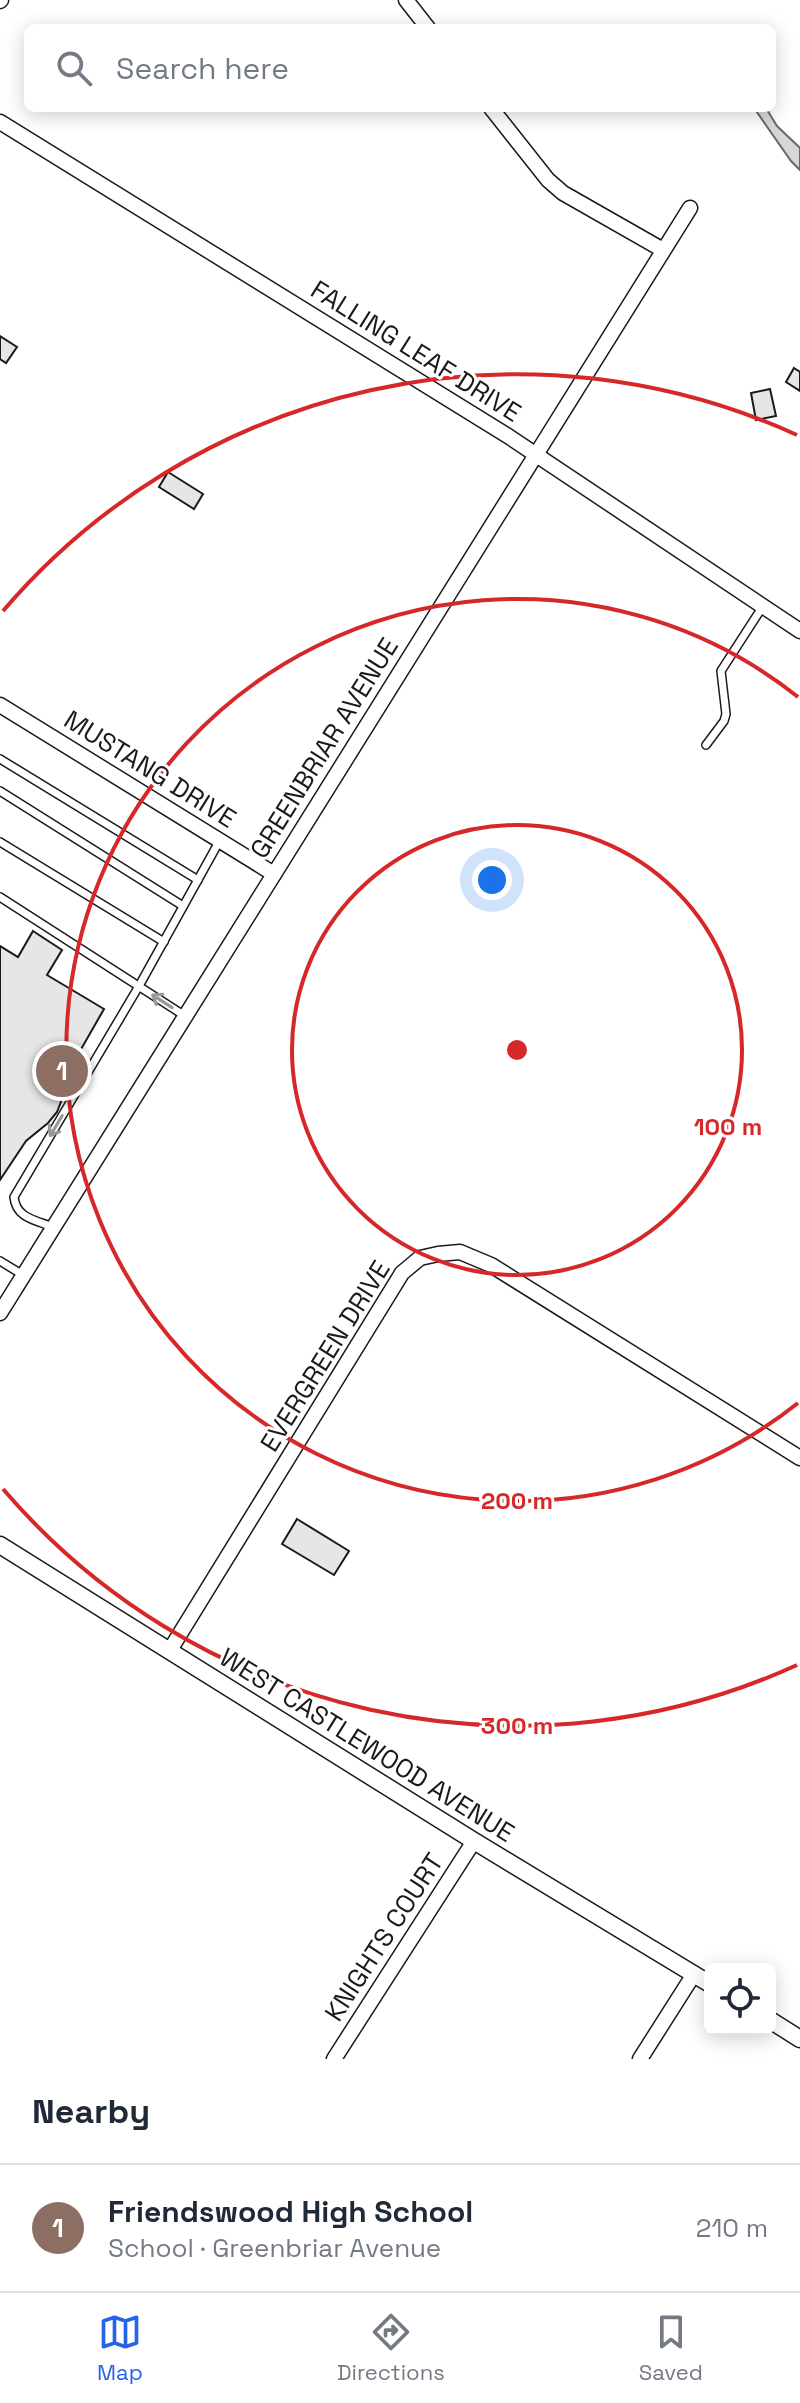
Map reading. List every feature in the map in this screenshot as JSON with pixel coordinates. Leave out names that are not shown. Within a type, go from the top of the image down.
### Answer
[{"type":"street","points":[[406,0],[425,24]]},
{"type":"street","points":[[494,112],[548,180],[563,193],[663,250]]},
{"type":"street","name":"FALLING LEAF DRIVE","points":[[0,122],[535,454],[800,631]]},
{"type":"street","name":"GREENBRIAR AVENUE","points":[[0,1313],[690,208]]},
{"type":"street","name":"MUSTANG DRIVE","points":[[0,705],[274,874]]},
{"type":"street","name":"EVERGREEN DRIVE","points":[[170,1650],[402,1273],[420,1258],[460,1252],[491,1265],[800,1458]]},
{"type":"street","name":"WEST CASTLEWOOD AVENUE","points":[[0,1545],[474,1841],[704,1980]]},
{"type":"street","name":"KNIGHTS COURT","points":[[334,2059],[474,1841]]},
{"type":"street","points":[[640,2059],[694,1974]]},
{"type":"street","points":[[776,2024],[800,2039]]},
{"type":"lane","points":[[706,745],[726,714],[721,671],[763,606]]},
{"type":"lane","points":[[0,759],[198,880]]},
{"type":"lane","points":[[0,791],[183,906]]},
{"type":"lane","points":[[53,1227],[18,1212],[14,1197],[139,986],[220,840]]},
{"type":"lane","points":[[0,842],[164,942]]},
{"type":"lane","points":[[0,897],[185,1016]]},
{"type":"lane","points":[[0,1261],[23,1275]]},
{"type":"shaded area","points":[[757,112],[768,112],[777,126],[800,148],[800,170]]},
{"type":"building","points":[[0,336],[17,347],[6,363],[0,359]]},
{"type":"building","points":[[794,368],[800,372],[800,391],[786,382]]},
{"type":"building","points":[[770,389],[776,416],[756,420],[751,393]]},
{"type":"building","points":[[168,472],[203,494],[194,509],[159,487]]},
{"type":"building","points":[[33,931],[62,950],[47,975],[104,1009],[68,1072],[57,1112],[26,1141],[0,1180],[0,946],[18,957]]},
{"type":"building","points":[[297,1519],[349,1551],[334,1575],[282,1544]]},
{"type":"place","name":"Friendswood High School","points":[[62,1071]]}]
